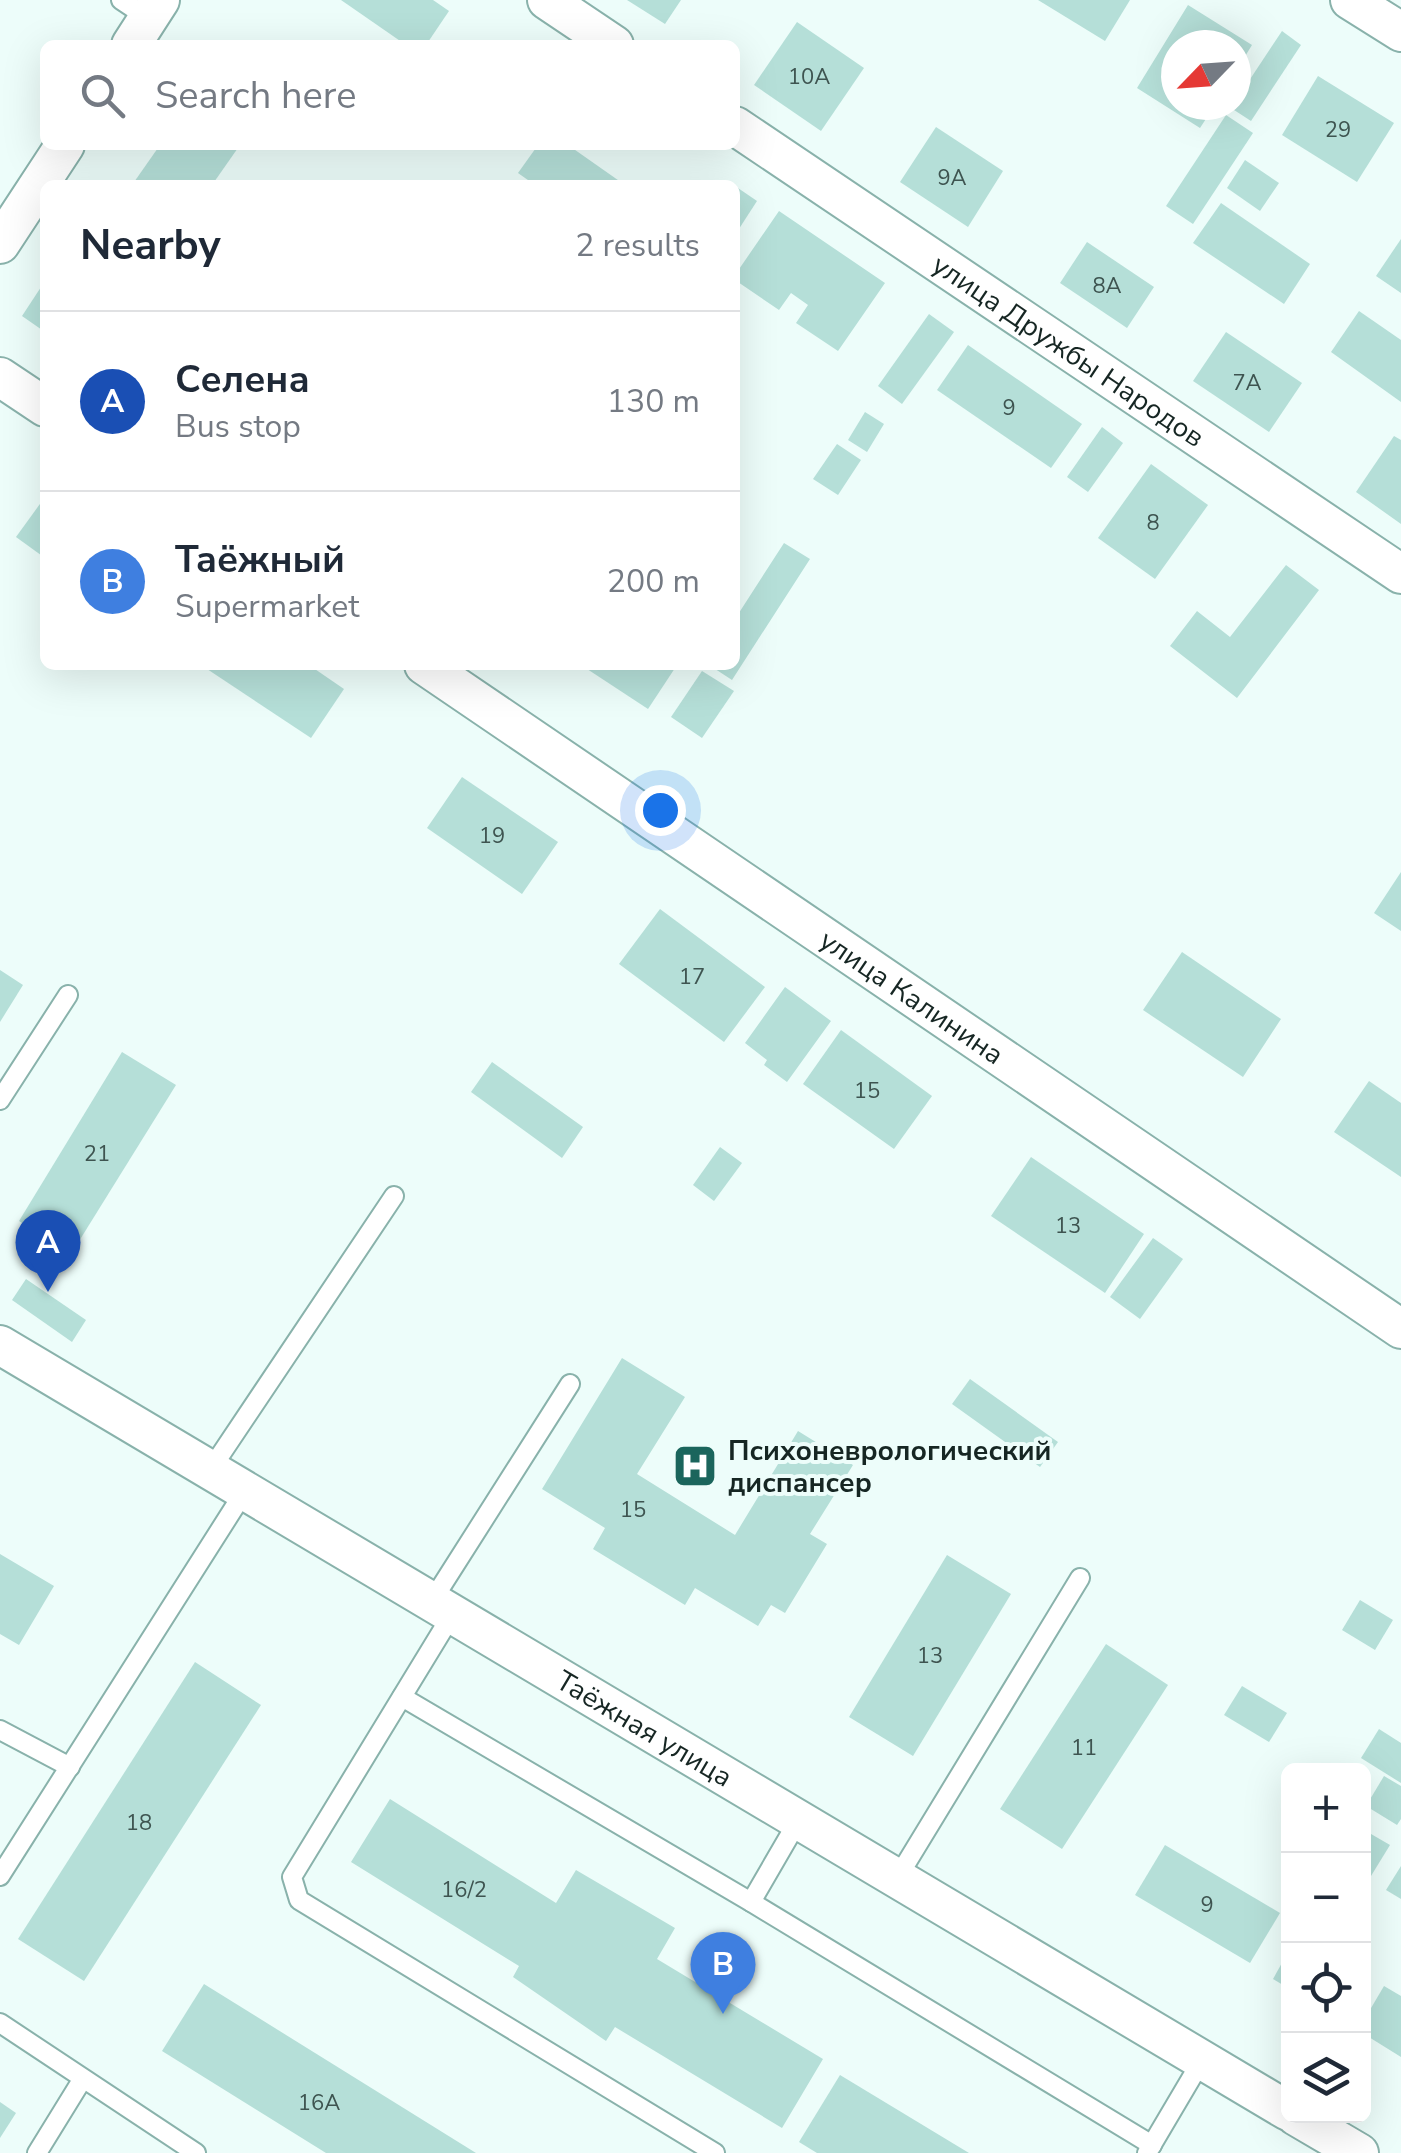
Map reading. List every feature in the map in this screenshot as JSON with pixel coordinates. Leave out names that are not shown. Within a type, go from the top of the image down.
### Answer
[{"type":"street","points":[[547,0],[607,40]]},
{"type":"street","points":[[1350,0],[1401,32]]},
{"type":"street","name":"улица Дружбы Народов","points":[[740,129],[1401,574]]},
{"type":"street","points":[[42,180],[62,150]]},
{"type":"street","points":[[0,244],[40,183]]},
{"type":"street","points":[[0,377],[40,404]]},
{"type":"street","name":"улица Калинина","points":[[431,670],[1401,1328]]},
{"type":"street","name":"Таёжная улица","points":[[0,1345],[1281,2107]]},
{"type":"street","points":[[1308,2123],[1359,2153]]},
{"type":"lane","points":[[0,1100],[68,995]]},
{"type":"lane","points":[[210,1470],[394,1196]]},
{"type":"lane","points":[[570,1384],[442,1607],[402,1697],[292,1877],[299,1900],[715,2153]]},
{"type":"lane","points":[[0,1876],[246,1489]]},
{"type":"lane","points":[[896,1880],[1080,1578]]},
{"type":"lane","points":[[402,1697],[751,1902],[1149,2149],[1202,2060]]},
{"type":"lane","points":[[0,1730],[70,1767]]},
{"type":"lane","points":[[751,1902],[798,1821]]},
{"type":"lane","points":[[0,2023],[196,2153]]},
{"type":"lane","points":[[37,2153],[82,2080]]},
{"type":"building","points":[[341,0],[433,0],[449,11],[429,40],[399,40]]},
{"type":"building","points":[[627,0],[681,0],[665,24]]},
{"type":"building","points":[[1038,0],[1130,0],[1105,41]]},
{"type":"building","points":[[1188,5],[1228,30],[1173,30]]},
{"type":"building","points":[[797,22],[864,68],[821,131],[754,85]]},
{"type":"building","points":[[1282,31],[1301,45],[1251,121],[1251,78]]},
{"type":"building","points":[[1161,49],[1161,103],[1137,88]]},
{"type":"building","points":[[1318,76],[1394,123],[1357,182],[1282,135]]},
{"type":"building","points":[[1187,120],[1205,120],[1200,128]]},
{"type":"building","points":[[1223,120],[1234,120],[1253,133],[1193,224],[1166,206]]},
{"type":"building","points":[[936,127],[1003,171],[968,227],[900,182]]},
{"type":"building","points":[[156,150],[236,150],[216,180],[136,180]]},
{"type":"building","points":[[534,150],[575,150],[618,180],[528,180],[518,173]]},
{"type":"building","points":[[1245,160],[1279,183],[1260,211],[1227,188]]},
{"type":"building","points":[[740,189],[757,201],[740,227]]},
{"type":"building","points":[[1221,203],[1310,264],[1284,304],[1193,243]]},
{"type":"building","points":[[779,211],[885,283],[838,351],[796,323],[808,305],[791,293],[779,310],[740,283],[740,268]]},
{"type":"building","points":[[1401,239],[1401,293],[1376,276]]},
{"type":"building","points":[[1087,242],[1154,287],[1127,328],[1060,283]]},
{"type":"building","points":[[40,289],[40,329],[22,316]]},
{"type":"building","points":[[1359,311],[1401,340],[1401,402],[1331,352]]},
{"type":"building","points":[[929,314],[954,332],[902,404],[878,386]]},
{"type":"building","points":[[1226,332],[1302,383],[1269,432],[1193,381]]},
{"type":"building","points":[[968,345],[1082,424],[1051,468],[937,390]]},
{"type":"building","points":[[865,412],[884,424],[867,452],[848,440]]},
{"type":"building","points":[[1102,427],[1123,443],[1088,492],[1067,477]]},
{"type":"building","points":[[1394,436],[1401,440],[1401,524],[1356,492]]},
{"type":"building","points":[[837,444],[861,460],[838,495],[813,479]]},
{"type":"building","points":[[1151,464],[1208,505],[1155,579],[1098,538]]},
{"type":"building","points":[[40,504],[40,554],[16,537]]},
{"type":"building","points":[[784,543],[810,559],[740,668],[740,611]]},
{"type":"building","points":[[1286,565],[1319,590],[1237,698],[1170,646],[1197,611],[1230,637]]},
{"type":"building","points":[[209,670],[316,670],[344,689],[311,738]]},
{"type":"building","points":[[589,670],[674,670],[648,709]]},
{"type":"building","points":[[717,670],[738,670],[732,680]]},
{"type":"building","points":[[702,671],[734,691],[702,738],[671,717]]},
{"type":"building","points":[[462,777],[558,842],[522,894],[427,828]]},
{"type":"building","points":[[1401,872],[1401,931],[1374,913]]},
{"type":"building","points":[[660,909],[765,987],[724,1042],[619,964]]},
{"type":"building","points":[[1182,952],[1281,1019],[1243,1077],[1143,1010]]},
{"type":"building","points":[[0,970],[23,985],[0,1022]]},
{"type":"building","points":[[785,987],[831,1021],[787,1082],[764,1065],[767,1060],[745,1043]]},
{"type":"building","points":[[841,1030],[932,1096],[894,1149],[803,1084]]},
{"type":"building","points":[[122,1052],[176,1085],[71,1254],[19,1221]]},
{"type":"building","points":[[492,1062],[583,1127],[562,1158],[471,1092]]},
{"type":"building","points":[[1369,1081],[1401,1103],[1401,1177],[1334,1132]]},
{"type":"building","points":[[720,1147],[742,1163],[714,1201],[693,1185]]},
{"type":"building","points":[[1031,1157],[1144,1234],[1105,1293],[991,1216]]},
{"type":"building","points":[[1153,1238],[1183,1259],[1140,1319],[1110,1297]]},
{"type":"building","points":[[26,1279],[86,1320],[72,1342],[12,1300]]},
{"type":"building","points":[[622,1358],[685,1397],[637,1474],[735,1535],[798,1431],[853,1465],[810,1534],[827,1544],[785,1613],[771,1605],[758,1626],[695,1588],[685,1605],[593,1549],[605,1528],[542,1489]]},
{"type":"building","points":[[970,1379],[1058,1442],[1040,1467],[952,1404]]},
{"type":"building","points":[[0,1554],[54,1586],[19,1645],[0,1634]]},
{"type":"building","points":[[947,1555],[1011,1594],[913,1756],[849,1717]]},
{"type":"building","points":[[1360,1600],[1393,1620],[1375,1650],[1342,1630]]},
{"type":"building","points":[[1106,1644],[1168,1685],[1062,1849],[1000,1809]]},
{"type":"building","points":[[195,1662],[261,1705],[84,1981],[18,1939]]},
{"type":"building","points":[[1242,1686],[1287,1713],[1269,1742],[1224,1715]]},
{"type":"building","points":[[1379,1729],[1401,1743],[1401,1783],[1371,1763],[1361,1758]]},
{"type":"building","points":[[1384,1776],[1401,1786],[1401,1819],[1397,1825],[1371,1809],[1371,1798]]},
{"type":"building","points":[[390,1799],[556,1903],[576,1870],[675,1928],[657,1959],[823,2059],[782,2128],[615,2027],[606,2041],[513,1977],[519,1966],[351,1862]]},
{"type":"building","points":[[1371,1834],[1390,1845],[1371,1876]]},
{"type":"building","points":[[1165,1845],[1280,1913],[1250,1963],[1135,1895]]},
{"type":"building","points":[[1401,1866],[1401,1899],[1386,1890]]},
{"type":"building","points":[[1281,1965],[1281,1984],[1273,1979]]},
{"type":"building","points":[[204,1984],[476,2153],[326,2153],[162,2051]]},
{"type":"building","points":[[1384,1986],[1401,1996],[1401,2057],[1371,2038],[1371,2008]]},
{"type":"building","points":[[840,2075],[969,2153],[817,2153],[799,2142]]},
{"type":"building","points":[[0,2102],[16,2113],[0,2138]]},
{"type":"place","name":"Селена","points":[[48,1292]]},
{"type":"place","name":"Психоневрологический диспансер","points":[[695,1466]]},
{"type":"place","name":"Таёжный","points":[[723,2014]]}]
